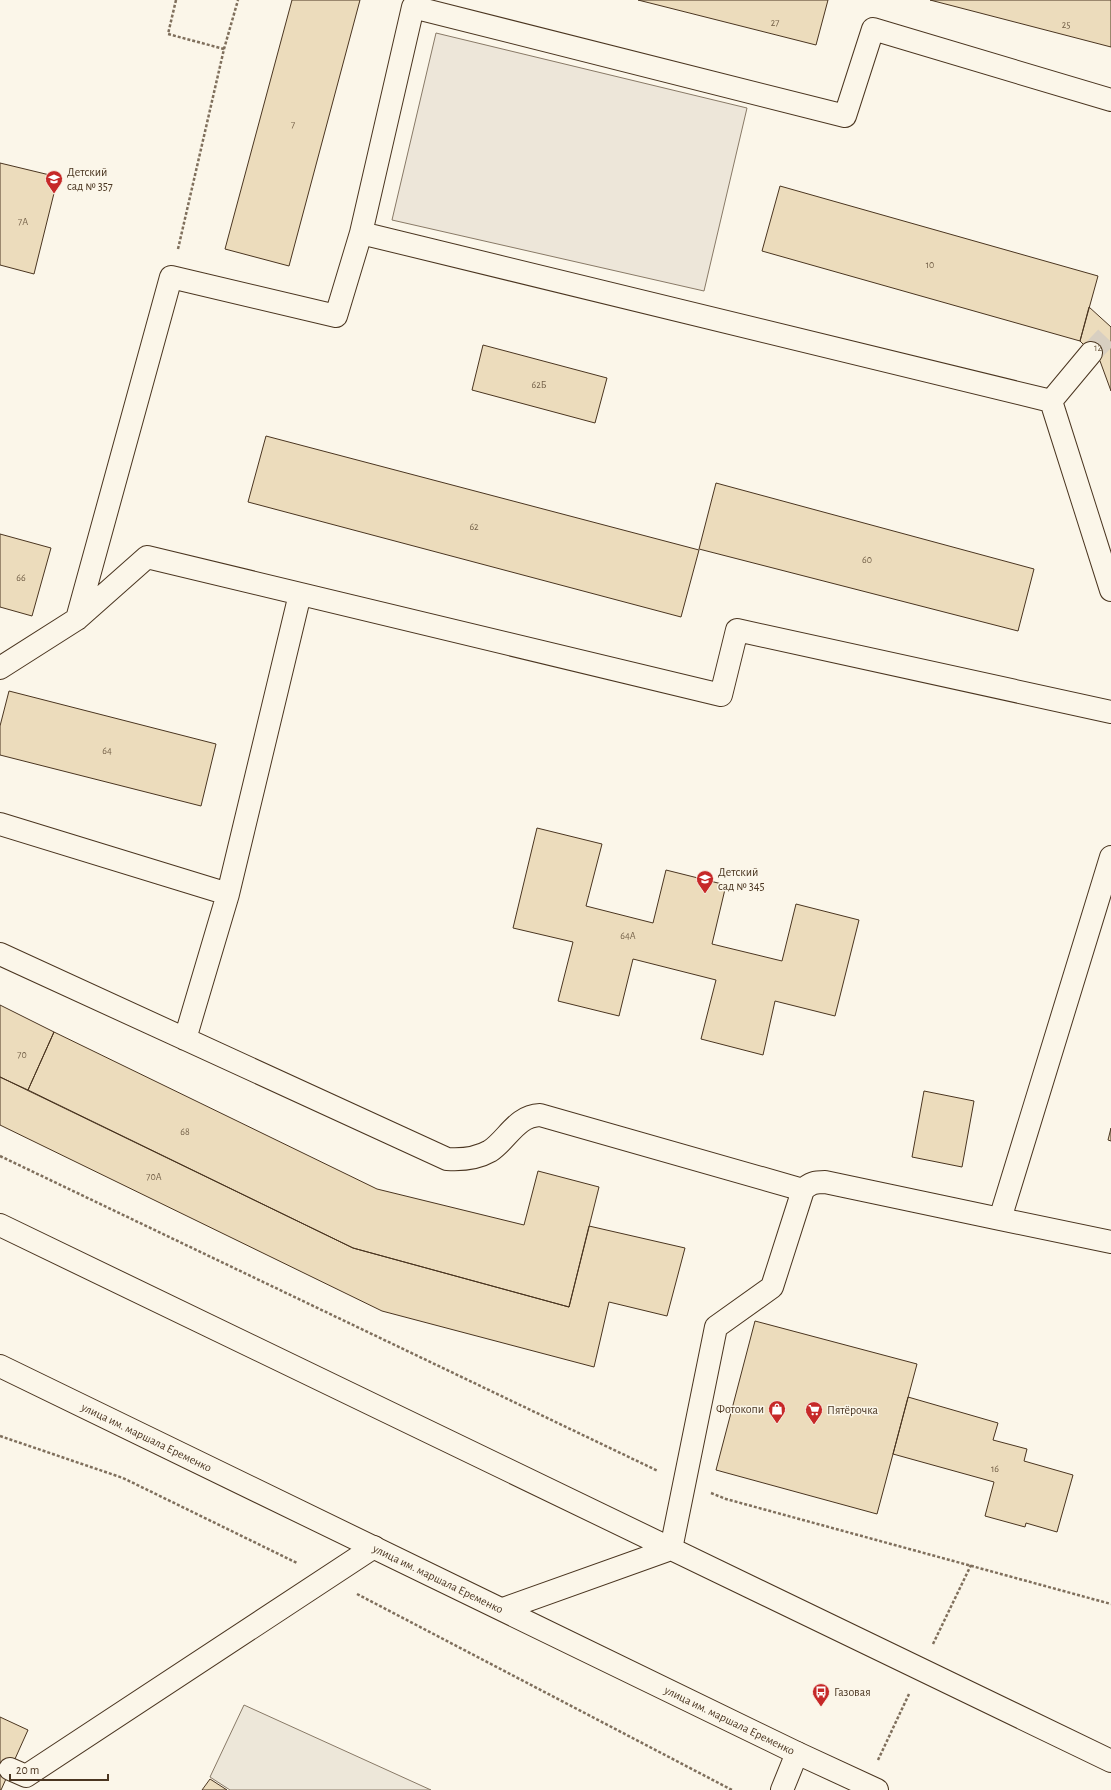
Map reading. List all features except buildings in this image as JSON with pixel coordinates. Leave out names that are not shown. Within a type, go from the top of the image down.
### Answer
[{"type":"main road","points":[[77,619],[172,277],[336,316],[361,233],[413,7],[845,116],[873,29],[1111,100]]},
{"type":"main road","points":[[361,233],[1051,401]]},
{"type":"main road","points":[[1051,401],[1091,352]]},
{"type":"main road","points":[[1051,401],[1111,590]]},
{"type":"main road","points":[[0,668],[77,619],[147,556],[721,695],[737,630],[1111,712]]},
{"type":"main road","points":[[185,1039],[228,894],[300,594]]},
{"type":"main road","points":[[0,824],[228,894]]},
{"type":"main road","points":[[1000,1219],[1111,857]]},
{"type":"main road","points":[[0,954],[447,1159],[461,1160],[472,1158],[490,1151],[519,1122],[527,1118],[540,1115],[803,1190]]},
{"type":"main road","points":[[671,1549],[716,1327],[772,1287],[803,1190],[808,1185],[815,1182],[825,1182],[1111,1242]]},
{"type":"main road","points":[[0,1225],[1111,1761]]},
{"type":"main road","name":"улица им. маршала Еременко","points":[[0,1366],[797,1753],[877,1790]]},
{"type":"main road","points":[[10,1769],[26,1776],[374,1547]]},
{"type":"main road","points":[[503,1609],[671,1549]]},
{"type":"main road","points":[[782,1790],[797,1753]]},
{"type":"path","points":[[176,0],[168,34],[224,49]]},
{"type":"path","points":[[172,277],[224,49],[238,0]]},
{"type":"path","points":[[0,1156],[685,1484],[726,1499],[1111,1604]]},
{"type":"path","points":[[0,1436],[123,1478],[328,1578],[732,1790]]},
{"type":"shaded area","points":[[436,33],[747,108],[704,291],[392,220]]},
{"type":"shaded area","points":[[244,1705],[431,1790],[230,1790],[210,1777]]},
{"type":"tunnel","points":[[1091,353],[1111,332]]},
{"type":"place","name":"Детский сад № 357","points":[[54,194]]},
{"type":"place","name":"Детский сад № 345","points":[[705,894]]},
{"type":"place","name":"Фотокопи","points":[[777,1424]]},
{"type":"place","name":"Пятёрочка","points":[[814,1425]]},
{"type":"place","name":"Газовая","points":[[821,1707]]}]
